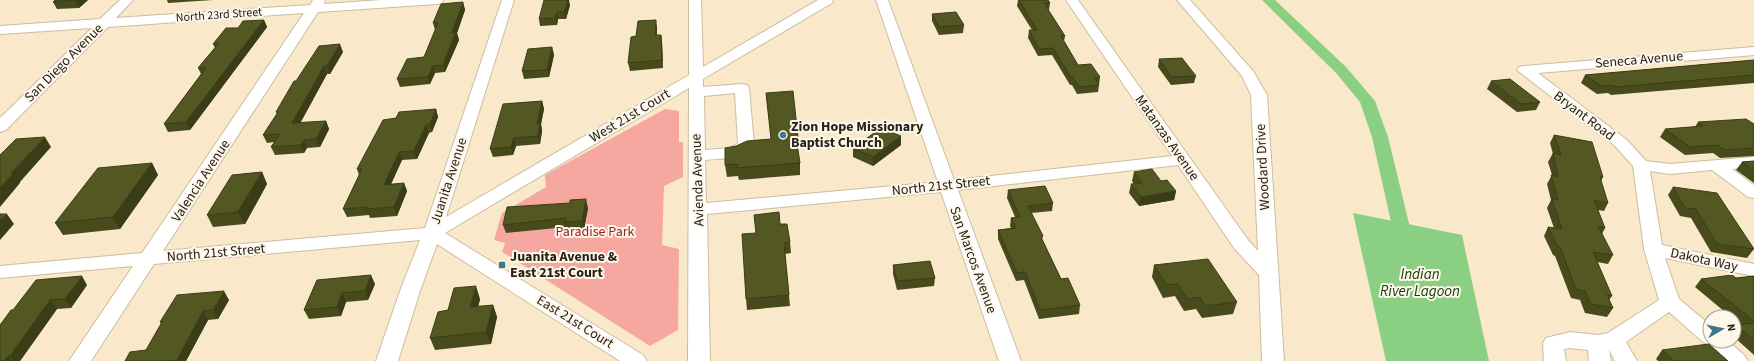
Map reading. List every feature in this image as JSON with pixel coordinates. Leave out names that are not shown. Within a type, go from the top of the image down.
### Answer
[{"type":"street","name":"San Diego Avenue","points":[[0,127],[128,0]]},
{"type":"street","name":"North 23rd Street","points":[[0,30],[104,23],[318,4],[437,0]]},
{"type":"street","name":"Juanita Avenue","points":[[387,361],[410,291],[432,233],[508,0]]},
{"type":"street","name":"Avienda Avenue","points":[[695,0],[699,209],[699,361]]},
{"type":"street","name":"West 21st Court","points":[[432,233],[696,85],[827,0]]},
{"type":"street","name":"San Marcos Avenue","points":[[882,0],[1010,361]]},
{"type":"street","name":"Matanzas Avenue","points":[[1072,0],[1241,244],[1268,273]]},
{"type":"street","name":"Woodard Drive","points":[[1183,0],[1248,74],[1260,95],[1273,361]]},
{"type":"street","name":"Valencia Avenue","points":[[80,361],[150,259],[318,4]]},
{"type":"street","name":"Seneca Avenue","points":[[1524,70],[1754,51]]},
{"type":"street","name":"Bryant Road","points":[[1524,70],[1621,143],[1641,165]]},
{"type":"street","points":[[696,85],[742,88],[746,145],[734,152],[697,156]]},
{"type":"street","name":"North 21st Street","points":[[699,209],[947,186],[1182,160]]},
{"type":"street","points":[[1702,330],[1670,302],[1653,249],[1641,165],[1670,169],[1754,162]]},
{"type":"street","points":[[1717,166],[1754,193]]},
{"type":"street","name":"North 21st Street","points":[[0,272],[432,233]]},
{"type":"street","name":"East 21st Court","points":[[432,233],[636,361]]},
{"type":"street","name":"Dakota Way","points":[[1653,249],[1754,270]]},
{"type":"street","points":[[1604,348],[1670,302]]},
{"type":"street","points":[[1555,361],[1553,343],[1570,340],[1604,348],[1626,361]]},
{"type":"street","points":[[1724,349],[1737,361]]},
{"type":"green space","name":"Paradise Park","points":[[665,109],[679,111],[679,142],[683,142],[683,177],[664,186],[662,245],[679,249],[678,330],[650,346],[502,252],[505,243],[494,240],[502,213],[546,187],[545,175]]},
{"type":"water","name":"Indian River Lagoon","points":[[1353,213],[1462,235],[1489,361],[1386,361]]},
{"type":"building","points":[[55,0],[76,0],[53,2]]},
{"type":"building","points":[[544,0],[568,0],[564,12],[557,12],[555,18],[539,19]]},
{"type":"building","points":[[1019,0],[1048,0],[1050,3],[1044,3],[1065,36],[1061,36],[1078,65],[1091,64],[1100,77],[1095,78],[1099,85],[1079,87],[1053,48],[1039,49],[1029,30],[1037,30]]},
{"type":"building","points":[[463,2],[452,33],[456,32],[443,65],[433,66],[428,77],[397,79],[407,59],[424,57],[438,23],[433,23],[441,4]]},
{"type":"building","points":[[956,12],[964,25],[939,27],[932,14]]},
{"type":"building","points":[[264,20],[186,122],[164,124],[206,68],[198,68],[219,43],[213,44],[226,28],[238,28],[243,21]]},
{"type":"building","points":[[656,20],[655,35],[661,35],[662,60],[628,63],[631,37],[636,36],[638,21]]},
{"type":"building","points":[[340,44],[327,66],[324,66],[292,123],[326,121],[316,139],[304,140],[301,145],[271,147],[280,134],[263,135],[278,112],[276,112],[294,81],[296,81],[319,46]]},
{"type":"building","points":[[552,47],[547,70],[522,71],[528,49]]},
{"type":"building","points":[[1182,58],[1196,76],[1172,77],[1159,59]]},
{"type":"building","points":[[1754,60],[1754,75],[1616,87],[1612,85],[1601,86],[1585,75]]},
{"type":"building","points":[[1510,79],[1540,102],[1521,104],[1491,81]]},
{"type":"building","name":"Zion Hope Missionary Baptist Church","points":[[793,91],[798,137],[796,137],[800,163],[737,168],[737,164],[725,165],[725,148],[736,146],[747,141],[771,139],[766,93]]},
{"type":"building","points":[[542,101],[537,124],[540,123],[538,136],[514,138],[511,147],[490,149],[503,104]]},
{"type":"building","points":[[436,109],[430,124],[426,125],[414,151],[399,152],[384,185],[404,183],[394,207],[343,209],[362,169],[357,169],[383,120],[396,118],[399,112]]},
{"type":"building","points":[[1746,119],[1754,124],[1754,148],[1725,150],[1718,145],[1690,147],[1665,129],[1703,126],[1698,122]]},
{"type":"building","points":[[881,128],[901,136],[873,157],[853,148]]},
{"type":"building","points":[[1554,135],[1592,142],[1603,177],[1600,177],[1608,203],[1594,200],[1605,228],[1598,226],[1613,255],[1593,252],[1612,296],[1607,295],[1613,308],[1591,304],[1585,291],[1576,289],[1560,247],[1558,247],[1548,227],[1562,229],[1552,199],[1558,200],[1551,175],[1558,177],[1553,153],[1561,155]]},
{"type":"building","points":[[45,137],[11,173],[14,173],[0,188],[0,155],[16,139]]},
{"type":"building","points":[[1754,161],[1754,171],[1742,162]]},
{"type":"building","points":[[152,163],[113,217],[55,223],[98,168]]},
{"type":"building","points":[[1152,169],[1161,181],[1167,180],[1176,191],[1141,197],[1131,184],[1142,183],[1134,172]]},
{"type":"building","points":[[262,172],[238,212],[207,215],[232,175]]},
{"type":"building","points":[[1045,186],[1053,203],[1028,206],[1043,236],[1041,237],[1061,279],[1068,278],[1080,305],[1040,310],[1025,272],[1017,273],[998,230],[1016,228],[1011,218],[1020,217],[1008,190]]},
{"type":"building","points":[[1673,187],[1717,193],[1754,249],[1717,244],[1696,209],[1685,208]]},
{"type":"building","points":[[586,199],[582,221],[565,222],[566,218],[503,225],[507,207],[570,203],[570,200]]},
{"type":"building","points":[[779,212],[780,224],[787,224],[790,242],[784,243],[789,295],[746,299],[742,234],[756,233],[754,215]]},
{"type":"building","points":[[0,214],[7,214],[0,221]]},
{"type":"building","points":[[1208,259],[1237,302],[1205,306],[1200,297],[1187,299],[1178,284],[1166,285],[1154,265]]},
{"type":"building","points":[[930,261],[935,278],[897,281],[893,265]]},
{"type":"building","points":[[371,275],[365,291],[342,293],[337,307],[304,310],[317,280]]},
{"type":"building","points":[[1732,275],[1736,278],[1754,276],[1754,321],[1742,311],[1742,309],[1739,309],[1701,279]]},
{"type":"building","points":[[82,276],[65,299],[50,300],[10,356],[8,356],[4,361],[0,361],[0,325],[36,280]]},
{"type":"building","points":[[476,286],[470,307],[493,305],[486,332],[430,338],[438,312],[448,310],[454,288]]},
{"type":"building","points":[[224,291],[213,310],[203,311],[177,360],[125,361],[130,352],[146,350],[162,322],[160,322],[177,295]]},
{"type":"building","points":[[1754,323],[1754,340],[1742,330],[1742,324]]},
{"type":"building","points":[[1702,345],[1702,349],[1715,349],[1728,361],[1674,361],[1662,350]]},
{"type":"waterway","points":[[1268,0],[1341,70],[1367,101],[1380,137],[1405,244]]},
{"type":"place","name":"Zion Hope Missionary Baptist Church","points":[[783,135]]},
{"type":"place","name":"Juanita Avenue & East 21st Court","points":[[502,265]]}]
